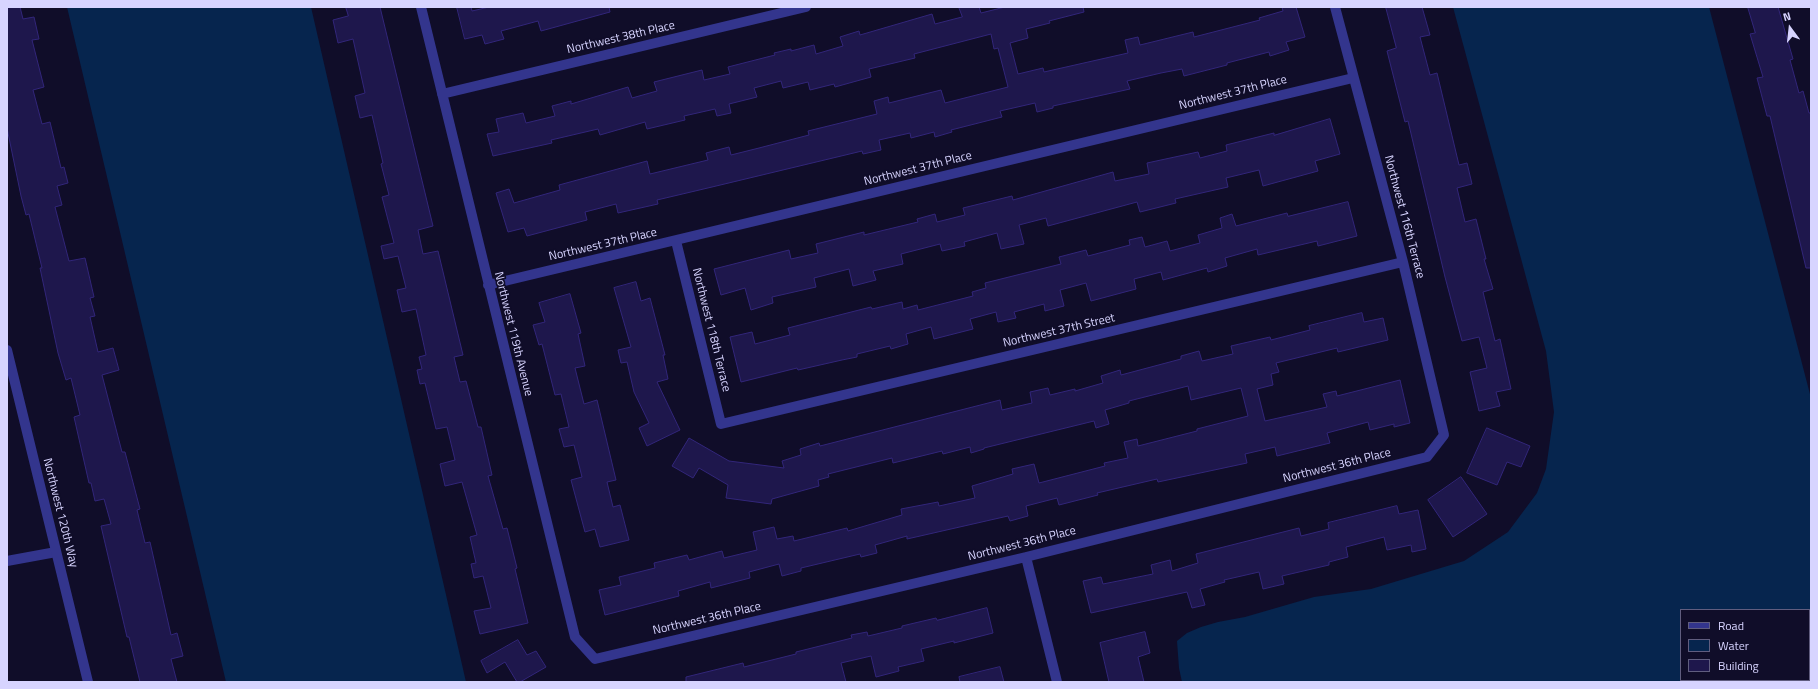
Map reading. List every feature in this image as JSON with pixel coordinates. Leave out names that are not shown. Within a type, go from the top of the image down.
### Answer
[{"type":"street","name":"Northwest 119th Avenue","points":[[421,7],[575,638],[595,659]]},
{"type":"street","name":"Northwest 38th Place","points":[[442,94],[806,7]]},
{"type":"street","name":"Northwest 116th Terrace","points":[[1335,7],[1403,262],[1444,435]]},
{"type":"street","name":"Northwest 37th Place","points":[[488,285],[1353,78]]},
{"type":"street","name":"Northwest 118th Terrace","points":[[676,241],[721,424]]},
{"type":"street","name":"Northwest 37th Street","points":[[721,424],[1403,262]]},
{"type":"street","name":"Northwest 120th Way","points":[[7,350],[88,682]]},
{"type":"street","name":"Northwest 36th Place","points":[[595,659],[1026,557],[1427,457],[1444,435]]},
{"type":"street","points":[[7,561],[56,552]]},
{"type":"street","points":[[1026,557],[1056,682]]},
{"type":"water","points":[[67,7],[311,7],[466,682],[226,682]]},
{"type":"water","points":[[1453,7],[1709,7],[1811,398],[1811,682],[1182,682],[1179,668],[1177,641],[1187,633],[1218,622],[1245,617],[1314,597],[1371,589],[1464,561],[1508,532],[1537,493],[1546,469],[1554,412],[1546,351]]},
{"type":"building","points":[[7,7],[20,7],[23,19],[34,17],[39,39],[32,40],[44,87],[33,90],[42,124],[50,122],[61,168],[64,167],[68,183],[57,186],[62,205],[55,207],[69,261],[85,258],[94,297],[90,298],[95,316],[90,317],[98,352],[113,348],[119,370],[102,375],[122,452],[125,452],[140,509],[137,510],[145,543],[150,542],[171,635],[177,633],[183,656],[171,659],[177,682],[140,682],[129,637],[127,637],[101,526],[111,524],[104,499],[95,501],[91,483],[89,483],[74,417],[80,415],[71,378],[66,380],[58,353],[40,268],[42,268],[29,214],[26,215],[21,196],[7,128]]},
{"type":"building","points":[[346,7],[380,7],[433,226],[418,230],[423,254],[438,251],[463,355],[454,357],[460,382],[466,381],[478,427],[481,427],[492,475],[488,476],[503,529],[507,528],[528,623],[480,634],[474,611],[491,608],[483,576],[474,578],[471,564],[476,563],[470,537],[477,535],[462,482],[445,486],[440,464],[455,460],[447,427],[436,429],[425,383],[420,384],[417,370],[422,369],[419,357],[426,355],[416,309],[402,312],[397,290],[406,288],[398,256],[384,259],[381,246],[394,243],[382,197],[389,195],[381,164],[383,163],[372,115],[360,118],[355,96],[365,93],[353,39],[338,43],[333,20],[348,16]]},
{"type":"building","points":[[457,7],[471,7],[472,11],[489,7],[609,7],[610,12],[541,31],[538,21],[501,31],[504,39],[485,44],[482,35],[465,39]]},
{"type":"building","points":[[959,7],[979,7],[981,13],[1005,7],[1083,7],[1084,12],[1049,21],[1050,23],[1026,29],[1028,38],[1010,43],[1018,74],[1043,68],[1044,72],[1128,53],[1125,40],[1138,37],[1140,45],[1193,32],[1194,37],[1260,20],[1259,18],[1283,11],[1282,7],[1296,7],[1305,37],[1286,42],[1289,50],[1270,56],[1269,52],[1184,76],[1182,69],[1127,81],[1130,89],[1053,106],[1053,108],[1037,112],[1035,103],[1000,111],[1002,117],[951,130],[952,132],[935,137],[934,132],[911,138],[910,133],[879,140],[881,150],[863,154],[862,151],[657,200],[658,204],[618,213],[616,204],[585,212],[587,220],[527,236],[524,228],[508,232],[496,193],[509,189],[514,203],[560,190],[559,185],[647,161],[650,174],[708,160],[706,153],[729,147],[731,155],[809,135],[808,131],[877,114],[874,101],[888,97],[889,103],[941,90],[945,103],[1008,87],[998,48],[994,49],[991,34],[914,54],[915,58],[869,69],[871,77],[835,87],[834,84],[810,90],[808,82],[783,88],[781,81],[754,88],[757,97],[729,104],[731,113],[717,116],[715,109],[684,116],[685,120],[647,129],[645,122],[600,135],[598,129],[551,140],[552,143],[493,156],[487,134],[499,132],[496,119],[523,113],[526,123],[555,116],[552,106],[571,101],[571,104],[628,87],[632,98],[657,91],[654,82],[702,70],[704,80],[730,74],[728,67],[775,55],[774,53],[791,49],[791,51],[814,45],[816,54],[843,46],[840,37],[859,31],[860,35],[932,14],[935,24],[962,17]]},
{"type":"building","points":[[1386,7],[1422,7],[1430,35],[1420,37],[1430,75],[1437,73],[1459,165],[1467,163],[1472,184],[1457,188],[1465,222],[1476,219],[1486,259],[1484,259],[1493,289],[1483,292],[1495,341],[1500,339],[1511,389],[1496,392],[1500,406],[1479,411],[1470,372],[1487,368],[1479,337],[1462,341],[1445,277],[1408,121],[1405,122],[1387,51],[1396,48]]},
{"type":"building","points":[[1748,7],[1778,7],[1793,59],[1790,60],[1799,93],[1803,91],[1809,113],[1811,113],[1811,268],[1806,268],[1770,116],[1767,116],[1757,78],[1763,77],[1750,34],[1755,33]]},
{"type":"building","points":[[1330,119],[1340,154],[1315,161],[1318,171],[1263,186],[1259,170],[1226,178],[1228,187],[1175,199],[1176,203],[1140,212],[1137,202],[1048,226],[1046,218],[1019,225],[1024,244],[1001,249],[997,233],[964,242],[965,246],[942,251],[940,244],[901,254],[903,264],[873,271],[876,280],[853,286],[849,269],[814,278],[816,287],[772,297],[773,303],[751,310],[745,288],[721,295],[714,269],[789,250],[791,259],[818,253],[816,244],[864,232],[864,235],[918,222],[917,219],[935,214],[937,222],[965,215],[963,208],[1012,196],[1013,200],[1113,172],[1115,181],[1149,174],[1147,163],[1198,152],[1200,158],[1227,151],[1226,145],[1274,133],[1274,135]]},
{"type":"building","points":[[1348,202],[1357,236],[1318,246],[1317,241],[1258,255],[1257,249],[1225,258],[1227,266],[1208,272],[1207,268],[1163,280],[1161,272],[1134,279],[1136,289],[1091,301],[1086,283],[1060,290],[1064,306],[1045,311],[1044,304],[1014,312],[1016,318],[998,322],[996,312],[970,319],[973,329],[934,339],[931,327],[906,334],[908,344],[891,349],[890,346],[857,354],[857,357],[798,370],[797,368],[741,382],[730,337],[752,332],[755,344],[790,335],[788,328],[871,307],[872,309],[902,302],[903,309],[917,305],[918,310],[973,296],[972,292],[986,288],[985,283],[1061,264],[1059,257],[1086,250],[1088,256],[1130,245],[1129,240],[1142,237],[1145,247],[1167,241],[1170,251],[1200,243],[1198,235],[1222,228],[1220,218],[1232,214],[1236,226],[1287,213],[1288,216]]},
{"type":"building","points":[[636,282],[641,301],[650,298],[665,355],[663,355],[668,379],[657,382],[680,430],[647,446],[639,428],[649,423],[634,392],[627,362],[621,363],[618,350],[631,347],[614,288]]},
{"type":"building","points":[[570,294],[581,333],[578,334],[585,366],[575,368],[584,404],[597,400],[616,480],[607,482],[613,507],[620,505],[629,540],[600,547],[595,529],[585,532],[571,480],[582,477],[574,445],[564,447],[559,429],[569,427],[561,394],[555,395],[542,344],[539,345],[533,325],[545,322],[539,303]]},
{"type":"building","points":[[1362,313],[1364,322],[1383,318],[1388,340],[1338,352],[1337,348],[1276,363],[1279,372],[1271,374],[1273,385],[1257,389],[1265,421],[1327,407],[1323,394],[1336,391],[1337,396],[1400,380],[1410,423],[1394,427],[1394,424],[1370,430],[1368,422],[1327,433],[1330,443],[1277,456],[1275,447],[1245,454],[1247,463],[1158,482],[1157,479],[1097,493],[1098,495],[1059,505],[1057,498],[1026,506],[1028,516],[1010,521],[1008,516],[907,539],[907,536],[875,545],[877,553],[861,557],[860,554],[801,568],[801,571],[782,576],[779,564],[749,572],[750,578],[711,588],[710,582],[678,591],[679,596],[605,615],[599,590],[621,585],[619,577],[655,568],[654,563],[687,555],[689,560],[722,551],[724,558],[757,550],[753,532],[774,527],[777,539],[793,536],[794,541],[847,528],[848,531],[902,515],[901,509],[938,502],[939,506],[975,498],[972,486],[1013,474],[1012,469],[1034,464],[1039,483],[1105,466],[1104,463],[1128,458],[1124,442],[1137,439],[1138,446],[1248,416],[1241,388],[1191,400],[1188,386],[1129,401],[1129,403],[1105,410],[1109,424],[1096,428],[1094,421],[984,448],[971,453],[970,447],[943,454],[942,451],[893,463],[892,458],[828,474],[829,477],[818,480],[819,486],[772,499],[771,504],[726,498],[728,485],[699,468],[693,478],[672,466],[689,438],[729,461],[784,468],[782,461],[801,455],[800,449],[819,443],[820,446],[1000,400],[1002,410],[1032,403],[1030,392],[1048,388],[1050,395],[1075,389],[1075,391],[1103,383],[1101,376],[1120,370],[1121,375],[1181,359],[1181,356],[1199,351],[1202,361],[1233,354],[1231,346],[1270,337],[1271,340],[1310,330],[1309,326]]},
{"type":"building","points":[[1487,428],[1530,446],[1521,467],[1507,462],[1497,485],[1467,473]]},
{"type":"building","points":[[1461,477],[1487,514],[1453,537],[1428,500]]},
{"type":"building","points":[[1397,506],[1399,514],[1418,510],[1426,549],[1412,552],[1411,545],[1387,550],[1384,537],[1346,547],[1348,557],[1329,562],[1329,565],[1282,576],[1284,584],[1263,589],[1259,572],[1224,580],[1225,582],[1200,589],[1205,605],[1192,608],[1187,592],[1091,613],[1083,581],[1101,577],[1103,584],[1153,574],[1151,565],[1170,560],[1172,571],[1198,563],[1196,554],[1299,528],[1301,536],[1329,529],[1328,523]]},
{"type":"building","points":[[987,608],[993,633],[954,643],[954,641],[921,649],[924,661],[898,667],[899,671],[876,677],[871,656],[841,663],[846,682],[686,682],[686,677],[743,663],[744,667],[796,654],[796,652],[852,638],[851,635],[867,632],[868,636],[936,618],[937,620]]},
{"type":"building","points":[[1145,632],[1150,653],[1138,657],[1144,682],[1109,682],[1100,643]]},
{"type":"building","points":[[518,640],[527,655],[536,651],[546,667],[520,682],[517,682],[505,662],[487,673],[481,661]]},
{"type":"building","points":[[1000,667],[1004,682],[960,682],[959,677]]}]
